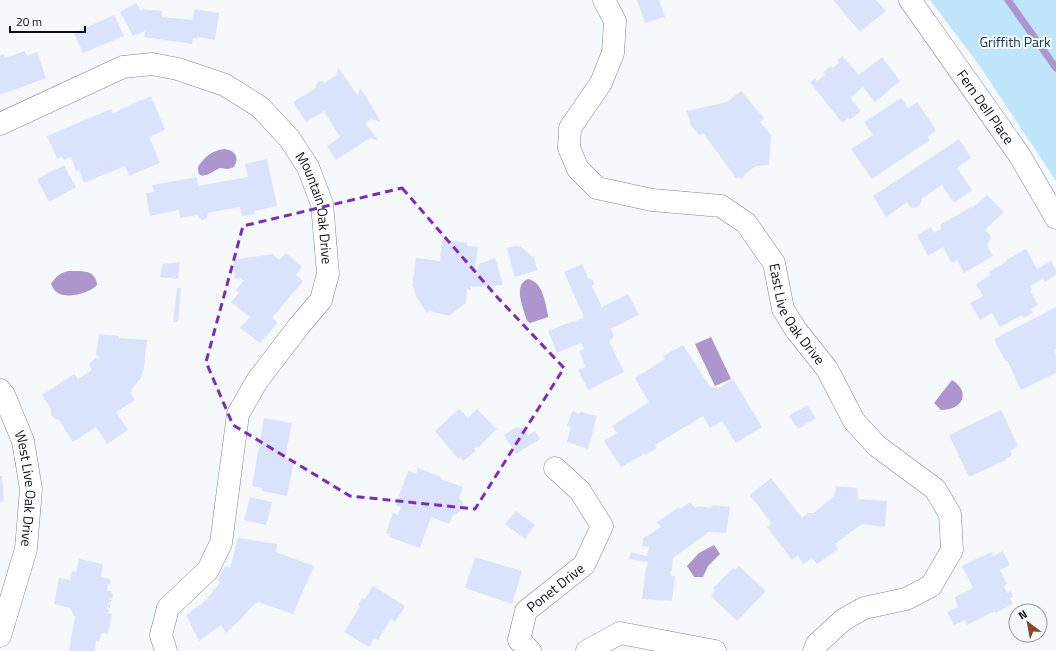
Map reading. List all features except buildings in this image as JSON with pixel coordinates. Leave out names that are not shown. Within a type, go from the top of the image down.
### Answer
[{"type":"street","name":"East Live Oak Drive","points":[[604,0],[615,21],[613,53],[601,83],[570,128],[569,148],[578,169],[597,188],[652,200],[721,206],[746,223],[774,263],[783,309],[796,330],[827,370],[854,422],[877,446],[935,489],[950,514],[952,550],[931,586],[906,599],[864,608],[843,620],[817,644],[814,651]]},
{"type":"street","name":"Fern Dell Place","points":[[910,0],[1020,156],[1056,218]]},
{"type":"street","name":"Mountain Oak Drive","points":[[0,124],[123,67],[152,64],[178,70],[225,85],[260,107],[289,138],[308,167],[322,204],[328,274],[321,300],[257,381],[238,414],[222,543],[208,570],[168,608],[161,636],[166,651]]},
{"type":"street","name":"West Live Oak Drive","points":[[0,390],[4,395],[23,441],[31,489],[26,549],[0,636]]},
{"type":"street","name":"Ponet Drive","points":[[530,651],[519,640],[526,611],[584,564],[602,526],[580,491],[555,468]]},
{"type":"street","points":[[588,651],[620,633],[715,651]]},
{"type":"highlighted area","points":[[402,188],[498,298],[564,368],[475,509],[350,496],[233,425],[206,362],[243,226]]},
{"type":"green space","name":"Griffith Park","points":[[930,0],[1056,0],[1056,181],[979,65]]},
{"type":"shaded area","points":[[225,149],[236,155],[237,160],[234,167],[228,169],[220,168],[206,175],[200,175],[198,172],[198,167],[203,160],[213,152]]},
{"type":"shaded area","points":[[69,271],[83,271],[91,274],[94,276],[97,285],[90,290],[79,294],[64,295],[58,293],[54,290],[51,284],[58,275]]},
{"type":"shaded area","points":[[528,279],[537,284],[540,288],[548,315],[548,317],[530,323],[527,321],[520,298],[521,286],[523,282]]},
{"type":"shaded area","points":[[711,337],[731,379],[715,386],[695,344]]},
{"type":"shaded area","points":[[952,380],[961,390],[963,395],[962,400],[955,407],[941,410],[934,403]]},
{"type":"shaded area","points":[[714,545],[720,554],[708,566],[703,577],[694,577],[687,566],[699,553]]},
{"type":"waterway","points":[[1008,0],[1056,68]]}]
